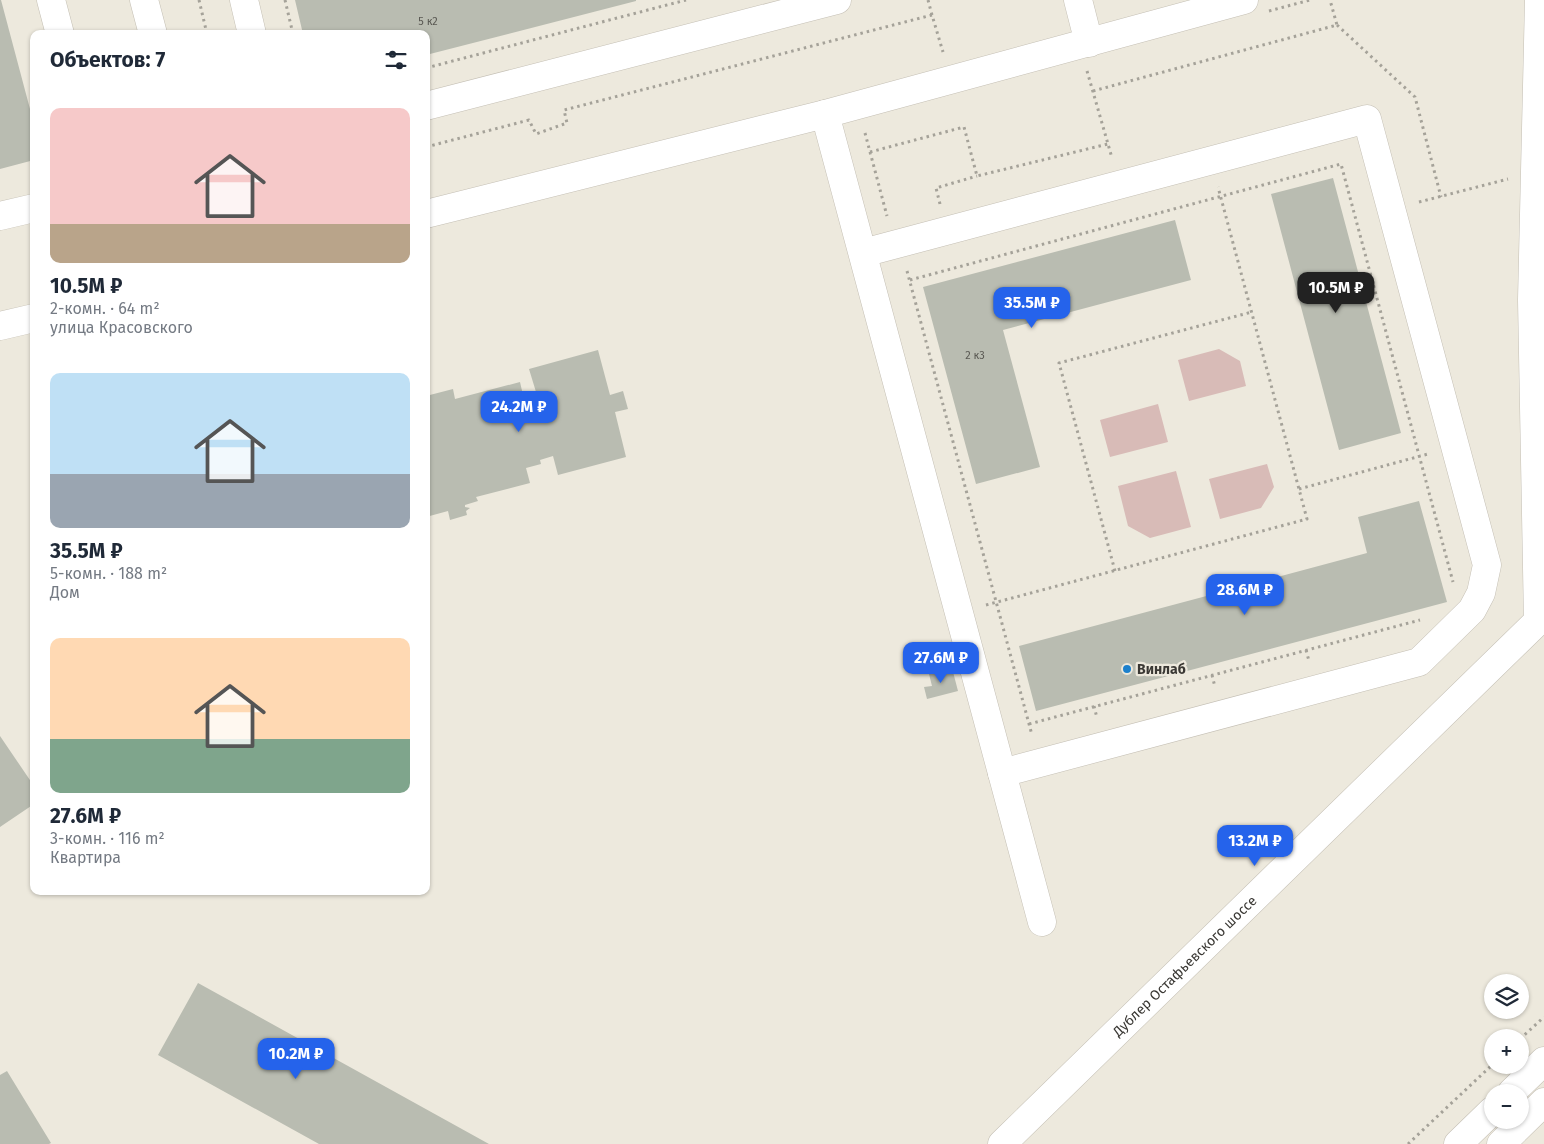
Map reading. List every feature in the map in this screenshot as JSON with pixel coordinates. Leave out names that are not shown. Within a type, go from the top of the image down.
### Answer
[{"type":"street","points":[[52,0],[59,30]]},
{"type":"street","points":[[144,0],[152,30]]},
{"type":"street","points":[[244,0],[251,30]]},
{"type":"street","points":[[430,105],[837,0]]},
{"type":"street","points":[[1078,0],[1088,56]]},
{"type":"street","points":[[430,213],[825,114],[1088,56],[1244,0]]},
{"type":"street","name":"Дублер Остафьевского шоссе","points":[[1002,1144],[1538,621],[1532,300],[1539,0]]},
{"type":"street","points":[[825,114],[1042,922]]},
{"type":"street","points":[[862,253],[1367,119],[1456,447],[1487,566],[1481,593],[1472,610],[1419,662],[1002,773]]},
{"type":"street","points":[[0,216],[30,209]]},
{"type":"street","points":[[0,326],[30,319]]},
{"type":"street","points":[[1520,1084],[1544,1061]]},
{"type":"street","points":[[1501,1144],[1544,1102]]},
{"type":"street","points":[[1458,1144],[1484,1119]]},
{"type":"path","points":[[199,0],[207,30]]},
{"type":"path","points":[[285,0],[292,30]]},
{"type":"path","points":[[430,67],[686,0]]},
{"type":"path","points":[[928,0],[945,59]]},
{"type":"path","points":[[1330,0],[1337,25],[1415,97],[1442,197]]},
{"type":"path","points":[[430,146],[529,120],[536,134],[567,124],[564,110],[932,15]]},
{"type":"path","points":[[1092,90],[1337,25]]},
{"type":"path","points":[[1088,56],[1092,90],[1128,221]]},
{"type":"path","points":[[870,152],[964,126],[977,176]]},
{"type":"path","points":[[863,128],[897,244],[910,280],[1040,763]]},
{"type":"path","points":[[947,231],[936,188],[1108,144]]},
{"type":"path","points":[[959,612],[1307,519],[1211,160]]},
{"type":"path","points":[[910,280],[1341,164],[1454,586]]},
{"type":"path","points":[[1392,210],[1516,177]]},
{"type":"path","points":[[1115,571],[1059,363],[1252,312]]},
{"type":"path","points":[[1299,489],[1456,447]]},
{"type":"path","points":[[1029,724],[1426,618]]},
{"type":"path","points":[[1529,1030],[1544,1016]]},
{"type":"path","points":[[1408,1144],[1484,1073]]},
{"type":"shaded area","points":[[1219,349],[1240,361],[1246,386],[1189,401],[1178,360]]},
{"type":"shaded area","points":[[1158,404],[1168,442],[1110,457],[1100,420]]},
{"type":"shaded area","points":[[1267,464],[1274,487],[1261,508],[1220,519],[1209,479]]},
{"type":"shaded area","points":[[1176,471],[1191,527],[1150,538],[1128,526],[1118,486]]},
{"type":"building","points":[[1,0],[30,109],[30,161],[0,169]]},
{"type":"building","points":[[295,0],[636,0],[430,54],[430,30],[302,30]]},
{"type":"building","points":[[1333,178],[1401,433],[1339,450],[1271,194]]},
{"type":"building","points":[[1175,220],[1191,280],[1003,330],[1040,467],[976,484],[923,287]]},
{"type":"building","points":[[598,350],[610,395],[623,391],[628,409],[615,412],[626,457],[558,475],[553,456],[540,460],[541,464],[526,468],[530,483],[476,497],[478,501],[465,505],[465,507],[470,508],[466,511],[467,515],[450,520],[448,511],[430,516],[430,395],[453,389],[455,399],[520,382],[523,395],[536,392],[529,369]]},
{"type":"building","points":[[1419,501],[1447,602],[1036,711],[1019,646],[1367,553],[1358,517]]},
{"type":"building","points":[[952,668],[958,691],[927,699],[924,687],[932,686],[929,674]]},
{"type":"building","points":[[0,736],[30,780],[30,807],[0,827]]},
{"type":"building","points":[[198,983],[489,1144],[319,1144],[158,1055]]},
{"type":"building","points":[[7,1071],[51,1143],[0,1144],[0,1075]]},
{"type":"place","name":"Винлаб","points":[[1127,669]]}]
